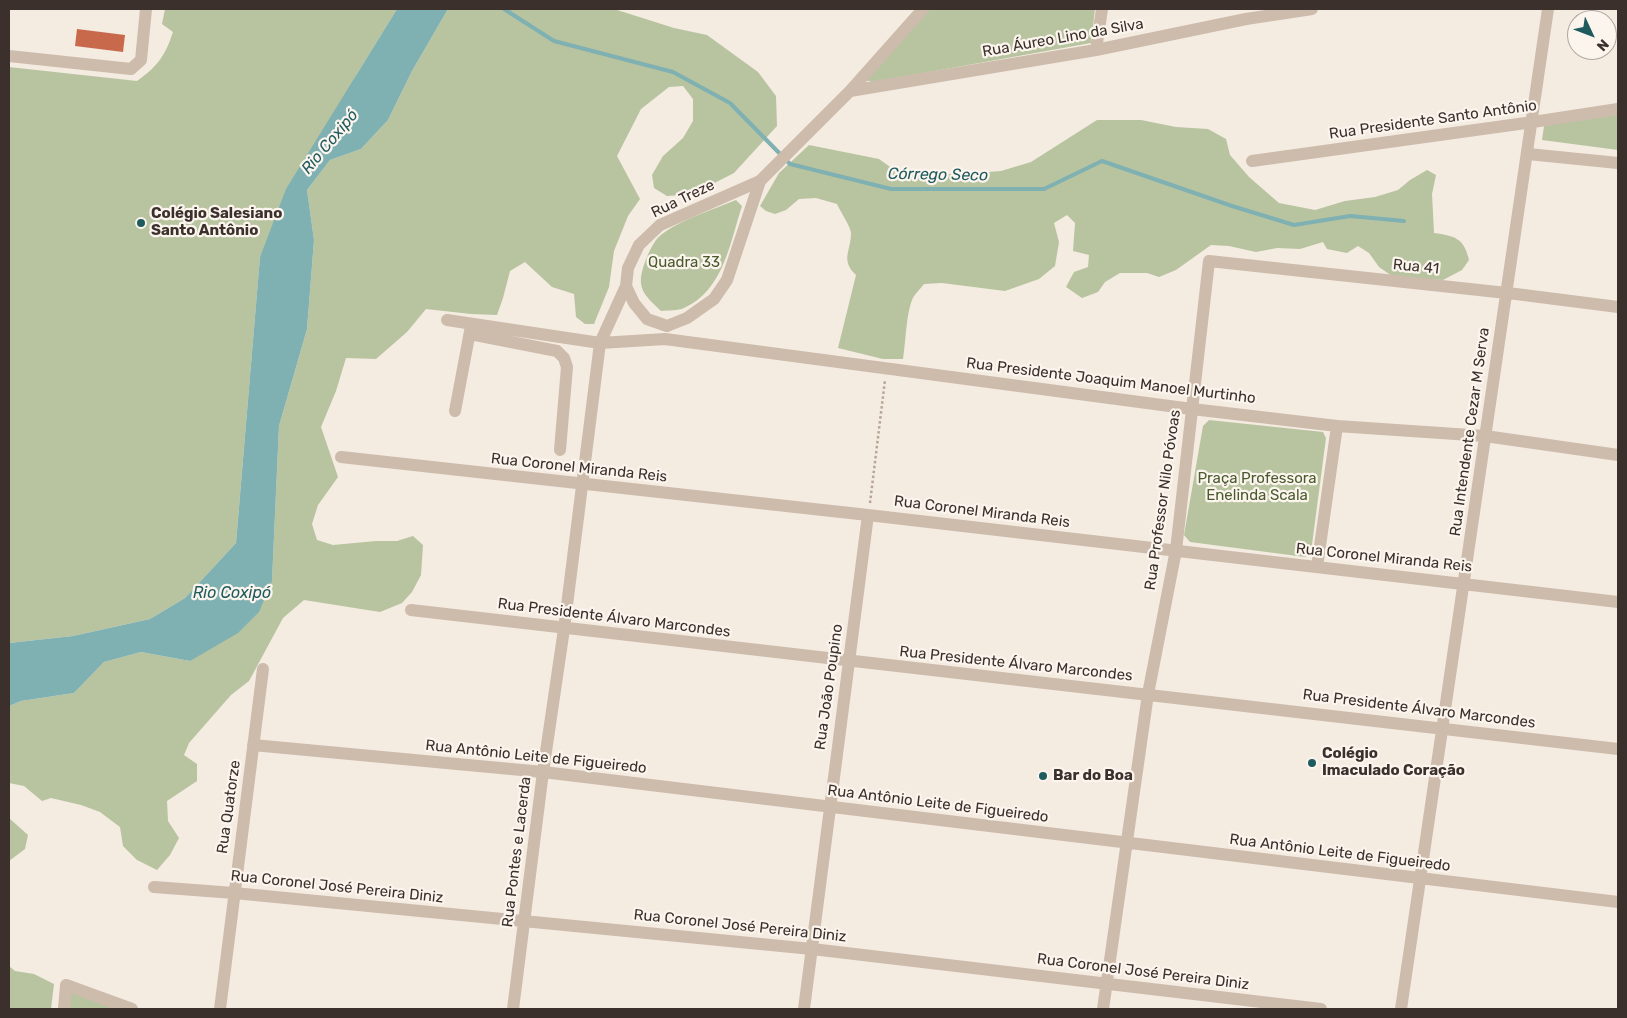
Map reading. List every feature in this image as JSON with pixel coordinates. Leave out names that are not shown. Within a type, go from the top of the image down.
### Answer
[{"type":"street","points":[[9,56],[131,69],[141,60],[146,9]]},
{"type":"street","name":"Rua Treze","points":[[600,343],[626,286],[628,268],[639,245],[660,225],[764,177],[850,91],[923,9]]},
{"type":"street","points":[[1096,50],[1102,9]]},
{"type":"street","name":"Rua Áureo Lino da Silva","points":[[850,91],[1096,50],[1247,14],[1312,9]]},
{"type":"street","name":"Rua Intendente Cezar M Serva","points":[[1401,1009],[1506,293],[1533,122],[1548,9]]},
{"type":"street","name":"Rua Presidente Santo Antônio","points":[[1252,161],[1533,122],[1618,108]]},
{"type":"street","points":[[1528,154],[1618,163]]},
{"type":"street","name":"Rua Treze","points":[[668,326],[687,318],[714,299],[727,280],[764,177]]},
{"type":"street","name":"Rua 41","points":[[1209,261],[1618,307]]},
{"type":"street","name":"Rua Professor Nilo Póvoas","points":[[1103,1009],[1148,694],[1176,550],[1209,261]]},
{"type":"street","points":[[626,286],[634,303],[647,319],[668,326],[665,339]]},
{"type":"street","points":[[448,320],[471,329],[556,352],[564,358],[567,367],[560,450]]},
{"type":"street","points":[[455,411],[471,329]]},
{"type":"street","name":"Rua Presidente Joaquim Manoel Murtinho","points":[[471,329],[600,343],[665,339],[1192,409],[1337,426],[1485,436],[1618,455]]},
{"type":"street","name":"Rua Pontes e Lacerda","points":[[513,1009],[543,772],[583,485],[600,343]]},
{"type":"street","points":[[1317,567],[1337,426]]},
{"type":"street","name":"Rua Coronel Miranda Reis","points":[[341,457],[868,515],[1618,602]]},
{"type":"street","name":"Rua João Poupino","points":[[804,1009],[868,515]]},
{"type":"street","name":"Rua Presidente Álvaro Marcondes","points":[[411,610],[849,662],[1148,694],[1618,749]]},
{"type":"street","name":"Rua Quatorze","points":[[220,1009],[263,669]]},
{"type":"street","name":"Rua Antônio Leite de Figueiredo","points":[[254,745],[543,772],[1618,902]]},
{"type":"street","name":"Rua Coronel José Pereira Diniz","points":[[154,887],[812,948],[1321,1009]]},
{"type":"street","points":[[64,1009],[66,985],[132,1009]]},
{"type":"path","points":[[868,515],[886,368]]},
{"type":"green space","name":"Colégio Salesiano Santo Antônio","points":[[165,9],[397,9],[357,74],[260,257],[236,543],[185,598],[150,619],[73,636],[9,643],[9,67],[137,81],[160,60],[170,40],[173,32],[162,24]]},
{"type":"green space","points":[[448,9],[614,9],[674,28],[707,35],[758,72],[776,96],[777,126],[734,173],[693,194],[667,196],[654,188],[652,175],[663,156],[683,138],[693,121],[693,99],[683,86],[669,87],[641,109],[617,156],[640,199],[628,216],[614,251],[609,287],[594,324],[585,324],[576,317],[574,294],[552,287],[525,262],[510,271],[497,315],[426,309],[407,332],[376,359],[346,358],[336,391],[321,427],[338,477],[318,505],[312,524],[317,540],[333,545],[397,541],[413,536],[423,545],[421,575],[412,592],[402,603],[380,612],[304,600],[283,618],[249,681],[231,695],[189,743],[184,755],[197,764],[197,781],[167,801],[168,821],[179,838],[170,855],[157,870],[137,860],[123,846],[120,827],[100,812],[81,805],[51,798],[42,801],[24,786],[9,783],[9,706],[21,701],[74,693],[104,662],[141,652],[190,661],[272,581],[279,426],[307,329],[314,240],[307,190],[330,160],[361,149],[388,120],[412,71]]},
{"type":"green space","points":[[930,9],[1095,9],[1091,43],[873,82],[864,80]]},
{"type":"green space","points":[[1618,113],[1618,150],[1542,140],[1544,126]]},
{"type":"green space","points":[[1097,120],[1141,120],[1176,127],[1208,129],[1226,139],[1230,155],[1249,177],[1279,203],[1315,210],[1345,201],[1375,197],[1398,190],[1427,170],[1436,175],[1432,194],[1434,233],[1458,239],[1464,247],[1469,260],[1462,270],[1443,280],[1416,279],[1392,276],[1379,267],[1369,253],[1358,246],[1347,253],[1327,249],[1323,242],[1300,249],[1277,248],[1256,252],[1229,246],[1211,245],[1176,270],[1159,277],[1147,273],[1120,273],[1105,282],[1098,292],[1082,298],[1066,287],[1074,272],[1088,267],[1089,255],[1073,251],[1075,223],[1067,215],[1054,223],[1059,242],[1055,266],[1039,279],[1005,291],[942,283],[924,284],[911,302],[903,359],[883,359],[838,348],[856,275],[848,265],[847,260],[851,230],[837,204],[816,198],[799,199],[786,210],[775,214],[766,211],[760,206],[779,173],[809,145],[879,159],[900,174],[963,174],[1001,171],[1031,162]]},
{"type":"green space","name":"Quadra 33","points":[[736,200],[742,206],[724,264],[717,277],[708,290],[697,300],[682,309],[661,311],[646,295],[641,285],[646,258],[656,240],[682,222]]},
{"type":"green space","name":"Praça Professora Enelinda Scala","points":[[1209,420],[1323,432],[1326,438],[1311,552],[1305,557],[1190,542],[1184,535],[1203,426]]},
{"type":"green space","points":[[9,818],[28,835],[25,849],[9,861]]},
{"type":"green space","points":[[9,966],[15,971],[34,974],[54,984],[51,1009],[9,1009]]},
{"type":"green space","points":[[69,988],[126,1009],[67,1009]]},
{"type":"water","name":"Rio Coxipó","points":[[397,9],[448,9],[412,71],[388,120],[361,149],[330,160],[307,190],[314,240],[307,329],[279,426],[272,581],[259,612],[238,633],[190,661],[141,652],[104,662],[74,693],[21,701],[9,706],[9,643],[73,636],[150,619],[185,598],[236,543],[260,257],[286,189]]},
{"type":"building","points":[[77,29],[125,35],[123,52],[75,46]]},
{"type":"waterway","name":"Córrego Seco","points":[[504,9],[554,41],[673,72],[730,103],[790,164],[891,189],[1044,189],[1102,161],[1232,206],[1294,225],[1350,216],[1404,221]]},
{"type":"place","name":"Colégio Salesiano Santo Antônio","points":[[141,223]]},
{"type":"place","name":"Colégio Imaculado Coração","points":[[1312,763]]},
{"type":"place","name":"Bar do Boa","points":[[1043,776]]}]
